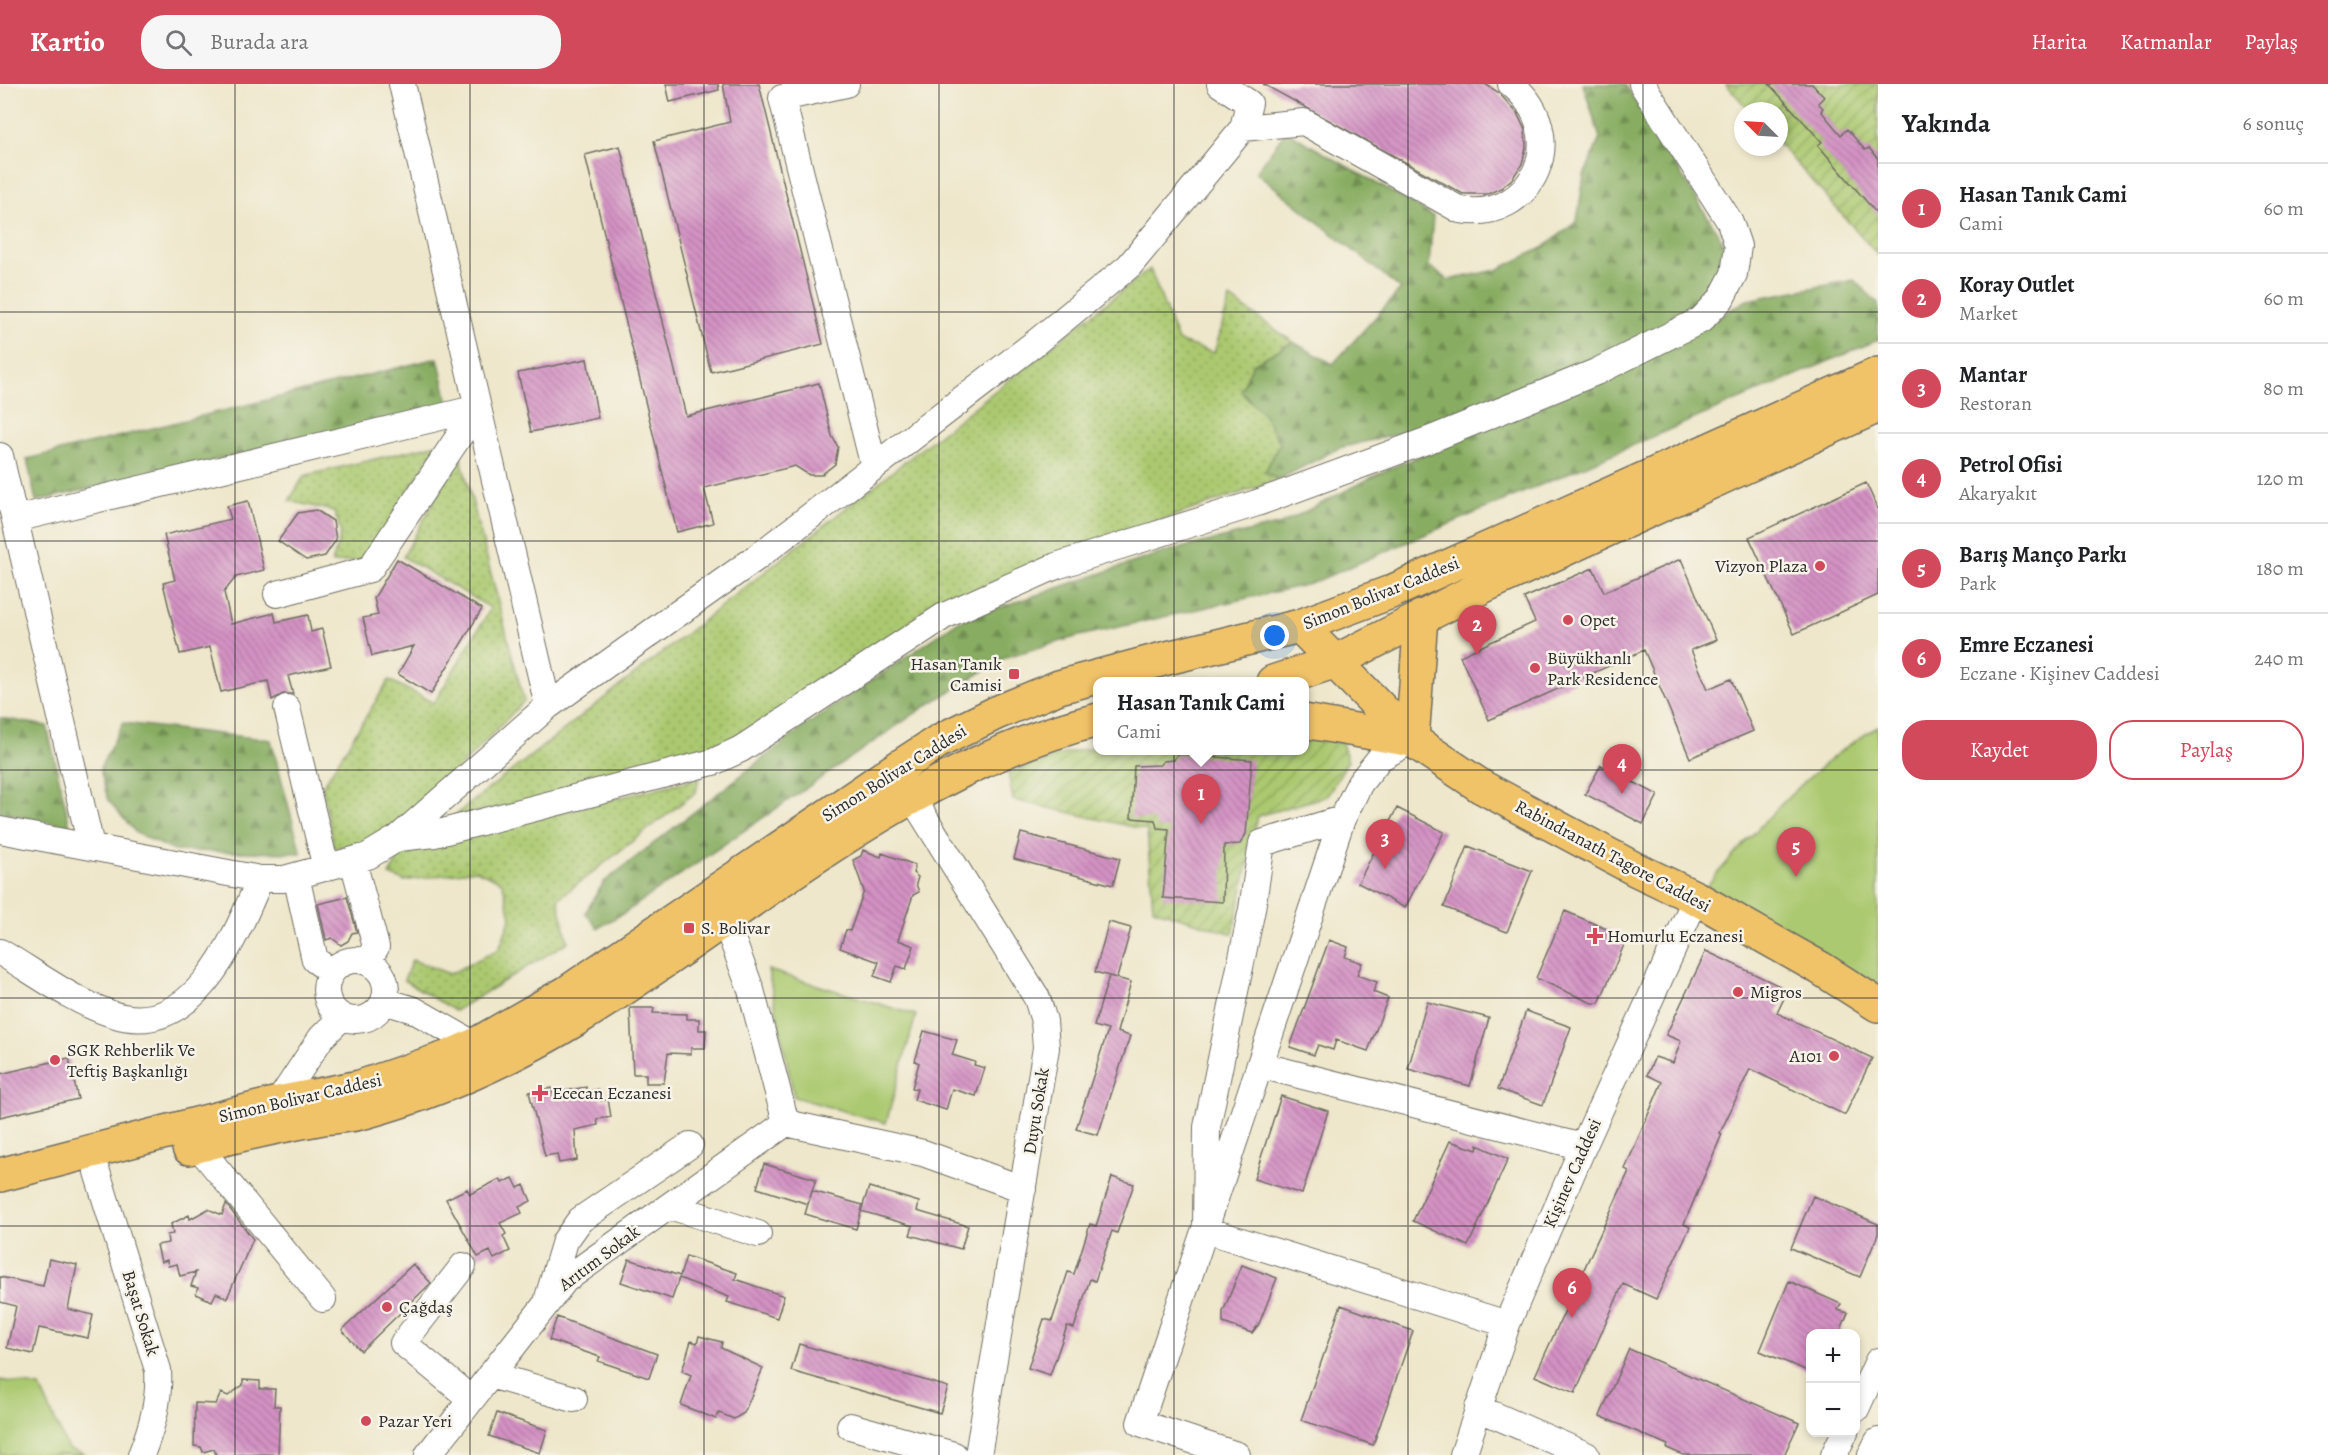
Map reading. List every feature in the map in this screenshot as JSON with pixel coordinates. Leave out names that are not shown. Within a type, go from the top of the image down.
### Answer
[{"type":"main road","name":"Simon Bolivar Caddesi","points":[[1095,677],[1300,626],[1391,592],[1878,374]]},
{"type":"main road","name":"Simon Bolivar Caddesi","points":[[1286,677],[1336,662],[1420,617],[1878,406]]},
{"type":"main road","points":[[1412,740],[1420,617]]},
{"type":"main road","name":"Rabindranath Tagore Caddesi","points":[[1300,626],[1412,740],[1482,787],[1626,865],[1696,898],[1820,968],[1878,1005]]},
{"type":"main road","name":"Simon Bolivar Caddesi","points":[[0,1175],[278,1103],[360,1087],[446,1058],[475,1045],[568,992],[833,810],[939,741],[996,713],[1059,687],[1093,678]]},
{"type":"main road","name":"Simon Bolivar Caddesi","points":[[0,1198],[197,1145],[363,1113],[452,1082],[577,1018],[851,834],[913,799],[1013,748],[1042,736],[1093,721]]},
{"type":"main road","name":"Rabindranath Tagore Caddesi","points":[[1309,722],[1412,740]]},
{"type":"street","points":[[402,84],[548,706]]},
{"type":"street","points":[[846,84],[782,98],[874,467]]},
{"type":"street","points":[[0,830],[260,879],[284,879],[353,861],[368,856],[398,838],[548,706],[756,558],[1035,343],[1129,266],[1243,128],[1249,103],[1220,84]]},
{"type":"street","points":[[1243,128],[1304,122],[1460,210],[1472,212],[1490,210],[1509,201],[1524,189],[1535,175],[1541,159],[1543,141],[1541,123],[1532,105],[1511,84]]},
{"type":"street","points":[[398,838],[435,834],[713,762],[741,749],[944,616],[973,601],[1056,566],[1257,503],[1434,438],[1596,372],[1701,320],[1722,299],[1734,274],[1738,246],[1730,222],[1642,84]]},
{"type":"street","points":[[15,519],[478,408]]},
{"type":"street","points":[[277,594],[370,569],[478,408]]},
{"type":"street","points":[[0,456],[91,846]]},
{"type":"street","points":[[287,708],[326,868]]},
{"type":"street","points":[[1237,1455],[1140,1424],[1342,819],[1360,783],[1380,758],[1412,740]]},
{"type":"street","name":"Duyu Sokak","points":[[913,799],[1037,998],[1044,1021],[1046,1048],[978,1455]]},
{"type":"street","points":[[1206,1230],[1206,1127],[1251,916],[1262,843],[1342,819]]},
{"type":"street","points":[[353,861],[376,947],[368,962]]},
{"type":"street","points":[[296,876],[315,960],[332,972]]},
{"type":"street","points":[[0,952],[83,1002],[112,1014],[134,1019],[149,1018],[183,1004],[202,986],[246,913],[260,879]]},
{"type":"street","name":"Kişinev Caddesi","points":[[1462,1455],[1507,1324],[1583,1148],[1696,898]]},
{"type":"street","points":[[725,920],[751,990],[786,1123],[923,1153],[1023,1190]]},
{"type":"street","points":[[349,960],[368,962],[381,974],[386,992],[379,1010],[363,1019],[342,1017],[328,1002],[326,992],[332,972],[349,960]]},
{"type":"street","points":[[384,1001],[414,1010],[475,1045]]},
{"type":"street","points":[[278,1103],[321,1038],[342,1017]]},
{"type":"street","points":[[1260,1065],[1583,1148]]},
{"type":"street","name":"Arıtım Sokak","points":[[428,1455],[565,1280],[786,1123]]},
{"type":"street","points":[[197,1145],[323,1299]]},
{"type":"street","points":[[548,1301],[565,1241],[580,1220],[690,1145]]},
{"type":"street","name":"Başat Sokak","points":[[97,1172],[158,1370],[159,1388],[156,1408],[141,1455]]},
{"type":"street","points":[[670,1206],[758,1234]]},
{"type":"street","points":[[1206,1230],[1507,1324]]},
{"type":"street","points":[[463,1266],[403,1343],[471,1399]]},
{"type":"street","points":[[1860,1400],[1878,1361]]},
{"type":"street","points":[[490,1375],[574,1399]]},
{"type":"street","points":[[1478,1408],[1586,1455]]},
{"type":"street","points":[[850,1426],[954,1455]]},
{"type":"street","points":[[1834,1455],[1843,1437]]},
{"type":"street","points":[[1871,1455],[1878,1441]]},
{"type":"green space","points":[[1583,84],[1625,84],[1724,243],[1711,291],[1659,328],[1444,423],[1339,448],[1278,480],[1265,472],[1280,443],[1264,415],[1241,391],[1253,364],[1293,342],[1333,364],[1401,289],[1256,172],[1286,131],[1433,216],[1429,266],[1448,280],[1497,270],[1544,247],[1577,221],[1584,176],[1600,138]]},
{"type":"green space","points":[[1726,84],[1878,84],[1878,255],[1788,154],[1788,102],[1742,102]]},
{"type":"green space","points":[[1150,269],[1178,341],[1214,353],[1230,298],[1293,342],[1253,364],[1241,391],[1264,415],[1280,443],[1265,472],[1278,480],[1127,532],[977,588],[713,762],[453,817]]},
{"type":"green space","points":[[1854,280],[1878,303],[1878,340],[1310,584],[1079,636],[1006,657],[926,706],[627,911],[598,928],[585,913],[604,882],[802,728],[959,621],[1165,552],[1281,524],[1384,471],[1644,361],[1747,300]]},
{"type":"green space","points":[[438,358],[449,406],[36,501],[27,459]]},
{"type":"green space","points":[[438,444],[365,560],[332,563],[341,533],[334,511],[289,501],[304,476]]},
{"type":"green space","points":[[460,454],[524,701],[444,782],[397,822],[376,837],[357,845],[334,848],[322,787],[389,680],[434,703],[491,608],[403,557]]},
{"type":"green space","points":[[0,718],[47,726],[70,826],[0,813]]},
{"type":"green space","points":[[123,723],[271,740],[301,853],[175,851],[136,833],[108,800],[100,768]]},
{"type":"green space","points":[[1878,727],[1878,1005],[1696,898],[1805,781],[1854,742]]},
{"type":"green space","points":[[1309,732],[1342,743],[1348,761],[1327,796],[1258,816],[1233,934],[1153,909],[1147,830],[1013,800],[1008,773],[1066,753],[1093,748],[1093,755],[1309,755]]},
{"type":"green space","points":[[699,778],[696,792],[558,899],[568,942],[455,1011],[404,980],[412,960],[450,974],[499,949],[511,917],[502,882],[476,870],[404,881],[389,875],[403,851]]},
{"type":"green space","points":[[768,970],[916,1015],[886,1123],[794,1097]]},
{"type":"green space","points":[[0,1380],[40,1387],[68,1449],[86,1455],[0,1455]]},
{"type":"building","points":[[666,84],[718,84],[719,90],[670,102]]},
{"type":"building","points":[[723,84],[759,84],[823,344],[711,372],[654,141],[730,122]]},
{"type":"building","points":[[1263,84],[1485,84],[1498,92],[1517,113],[1525,130],[1526,148],[1522,164],[1512,179],[1501,188],[1488,194],[1463,194]]},
{"type":"building","points":[[1769,84],[1812,84],[1824,97],[1818,103],[1823,108],[1821,111],[1841,135],[1847,129],[1865,150],[1869,148],[1878,159],[1878,215],[1818,145],[1822,142],[1788,105],[1788,102]]},
{"type":"building","points":[[620,146],[686,416],[819,383],[832,436],[838,447],[835,464],[821,475],[809,475],[795,466],[704,488],[713,523],[677,532],[585,155]]},
{"type":"building","points":[[587,359],[598,418],[531,432],[518,373]]},
{"type":"building","name":"Vizyon Plaza","points":[[1866,483],[1878,509],[1878,595],[1794,634],[1749,537]]},
{"type":"building","points":[[248,501],[264,570],[236,577],[224,592],[231,624],[274,613],[276,622],[308,615],[311,632],[322,629],[331,666],[288,676],[293,694],[283,694],[272,700],[268,681],[221,692],[210,647],[180,654],[163,583],[175,580],[164,535],[231,519],[227,506]]},
{"type":"building","points":[[316,510],[333,521],[336,540],[325,556],[306,560],[278,541],[298,513]]},
{"type":"building","points":[[397,559],[482,609],[431,694],[398,674],[414,646],[372,656],[363,618],[378,615],[374,598]]},
{"type":"building","name":"Büyükhanlı Park Residence","points":[[1681,559],[1716,640],[1691,650],[1708,689],[1731,679],[1753,731],[1690,758],[1644,650],[1489,720],[1460,656],[1535,622],[1524,598],[1593,568],[1604,592]]},
{"type":"building","points":[[1176,755],[1190,755],[1252,760],[1246,834],[1240,844],[1224,845],[1223,902],[1163,898],[1169,829],[1157,828],[1155,820],[1131,818],[1134,766],[1160,765],[1163,761],[1174,760]]},
{"type":"building","points":[[1601,765],[1658,795],[1643,824],[1585,794]]},
{"type":"building","points":[[1397,808],[1444,832],[1405,908],[1358,883]]},
{"type":"building","points":[[1021,833],[1120,858],[1113,885],[1014,859]]},
{"type":"building","points":[[1468,846],[1532,871],[1507,932],[1444,907]]},
{"type":"building","points":[[863,850],[881,857],[882,853],[915,865],[913,873],[918,877],[916,884],[919,892],[913,895],[898,940],[914,946],[906,969],[897,966],[891,982],[874,976],[879,962],[840,948],[846,930],[850,931],[864,891],[853,860],[861,856]]},
{"type":"building","points":[[347,897],[357,932],[352,933],[348,941],[341,945],[332,938],[326,940],[318,904]]},
{"type":"building","points":[[1565,911],[1627,938],[1599,1003],[1592,1003],[1536,978]]},
{"type":"building","points":[[1109,922],[1131,928],[1117,978],[1095,972]]},
{"type":"building","points":[[1329,940],[1348,947],[1345,957],[1362,963],[1357,975],[1377,982],[1373,992],[1388,998],[1368,1051],[1336,1040],[1333,1050],[1318,1045],[1314,1055],[1290,1047]]},
{"type":"building","points":[[1706,951],[1788,990],[1777,1013],[1872,1058],[1845,1115],[1750,1069],[1720,1133],[1722,1134],[1684,1224],[1690,1227],[1656,1299],[1623,1284],[1575,1393],[1535,1376],[1629,1171],[1625,1169],[1662,1082],[1647,1075],[1655,1057],[1673,1063],[1681,1041],[1666,1035]]},
{"type":"building","points":[[1109,976],[1131,982],[1117,1032],[1130,1036],[1098,1135],[1076,1129],[1108,1030],[1094,1026]]},
{"type":"building","points":[[1427,1002],[1489,1018],[1470,1086],[1408,1069]]},
{"type":"building","points":[[630,1008],[654,1008],[653,1013],[687,1014],[687,1019],[699,1019],[699,1030],[706,1030],[705,1048],[691,1048],[691,1054],[668,1053],[664,1083],[646,1083],[646,1074],[633,1074]]},
{"type":"building","points":[[1526,1011],[1571,1027],[1543,1105],[1498,1089]]},
{"type":"building","points":[[924,1031],[957,1040],[952,1055],[975,1062],[974,1065],[985,1068],[976,1096],[952,1089],[946,1110],[914,1100],[917,1089],[912,1088],[919,1063],[915,1061]]},
{"type":"building","points":[[69,1058],[78,1099],[0,1117],[0,1074]]},
{"type":"building","points":[[586,1087],[587,1092],[598,1089],[601,1101],[608,1099],[611,1117],[597,1119],[598,1125],[575,1130],[577,1160],[559,1163],[557,1154],[545,1156],[529,1092],[552,1088],[553,1093]]},
{"type":"building","points":[[1281,1096],[1328,1111],[1302,1194],[1254,1179]]},
{"type":"building","points":[[1450,1141],[1477,1150],[1478,1145],[1508,1159],[1468,1246],[1413,1221]]},
{"type":"building","points":[[764,1164],[816,1179],[808,1204],[757,1188]]},
{"type":"building","points":[[1112,1177],[1134,1184],[1117,1233],[1112,1231],[1095,1281],[1090,1279],[1074,1328],[1067,1326],[1050,1375],[1028,1368],[1044,1319],[1052,1321],[1068,1272],[1074,1274],[1090,1224],[1096,1226]]},
{"type":"building","points":[[513,1178],[518,1188],[524,1185],[531,1201],[519,1207],[522,1213],[500,1223],[506,1234],[503,1236],[510,1251],[494,1259],[490,1251],[478,1257],[446,1199],[467,1189],[470,1194],[500,1179],[502,1183]]},
{"type":"building","points":[[869,1187],[919,1202],[917,1211],[968,1226],[961,1249],[910,1235],[913,1226],[861,1211]]},
{"type":"building","points":[[812,1191],[863,1205],[856,1229],[805,1214]]},
{"type":"building","points":[[1813,1196],[1878,1224],[1878,1234],[1860,1277],[1791,1248]]},
{"type":"building","points":[[226,1204],[253,1239],[227,1298],[216,1293],[212,1301],[196,1294],[198,1288],[191,1286],[196,1272],[180,1276],[177,1264],[168,1266],[167,1260],[161,1262],[157,1245],[168,1243],[167,1235],[173,1234],[171,1224],[189,1215],[190,1219],[208,1209],[222,1215]]},
{"type":"building","points":[[686,1256],[737,1273],[735,1279],[784,1296],[777,1318],[727,1302],[729,1297],[679,1278],[672,1299],[621,1282],[629,1259],[680,1276]]},
{"type":"building","points":[[49,1259],[77,1265],[68,1309],[93,1315],[88,1338],[39,1328],[33,1354],[7,1348],[16,1306],[0,1302],[0,1277],[43,1286]]},
{"type":"building","name":"Çağdaş","points":[[413,1264],[431,1283],[361,1351],[342,1330]]},
{"type":"building","points":[[1242,1265],[1277,1278],[1259,1324],[1252,1333],[1223,1323],[1223,1312]]},
{"type":"building","points":[[1789,1281],[1841,1304],[1838,1310],[1848,1313],[1841,1329],[1806,1329],[1806,1370],[1760,1351]]},
{"type":"building","points":[[1341,1305],[1413,1331],[1373,1445],[1301,1420]]},
{"type":"building","points":[[557,1317],[657,1354],[649,1378],[598,1361],[600,1357],[549,1340]]},
{"type":"building","points":[[699,1336],[722,1342],[721,1348],[763,1368],[744,1413],[734,1419],[719,1413],[716,1419],[681,1405],[691,1375],[682,1371],[691,1341],[697,1343]]},
{"type":"building","points":[[799,1344],[948,1387],[940,1413],[791,1371]]},
{"type":"building","points":[[1629,1349],[1799,1423],[1784,1455],[1683,1455],[1667,1448],[1668,1445],[1600,1416]]},
{"type":"building","points":[[243,1380],[260,1381],[260,1389],[275,1389],[274,1406],[280,1406],[278,1454],[216,1455],[214,1449],[203,1452],[201,1447],[194,1446],[195,1403],[216,1404],[221,1393],[228,1396],[243,1385]]},
{"type":"building","points":[[497,1413],[547,1430],[540,1453],[489,1436]]},
{"type":"place","name":"Vizyon Plaza","points":[[1820,566]]},
{"type":"place","name":"Opet","points":[[1568,620]]},
{"type":"place","name":"Koray Outlet","points":[[1477,655]]},
{"type":"place","name":"Büyükhanlı Park Residence","points":[[1535,668]]},
{"type":"place","name":"Hasan Tanık Camisi","points":[[1014,674]]},
{"type":"place","name":"Petrol Ofisi","points":[[1622,794]]},
{"type":"place","name":"Hasan Tanık Cami","points":[[1201,824]]},
{"type":"place","name":"Mantar","points":[[1385,869]]},
{"type":"place","name":"Barış Manço Parkı","points":[[1796,877]]},
{"type":"place","name":"S. Bolivar","points":[[689,928]]},
{"type":"place","name":"Homurlu Eczanesi","points":[[1595,936]]},
{"type":"place","name":"Migros","points":[[1738,992]]},
{"type":"place","name":"A101","points":[[1834,1056]]},
{"type":"place","name":"SGK Rehberlik Ve Teftiş Başkanlığı","points":[[55,1060]]},
{"type":"place","name":"Ececan Eczanesi","points":[[540,1093]]},
{"type":"place","name":"Çağdaş","points":[[387,1307]]},
{"type":"place","name":"Emre Eczanesi","points":[[1572,1318]]},
{"type":"place","name":"Pazar Yeri","points":[[366,1421]]}]
